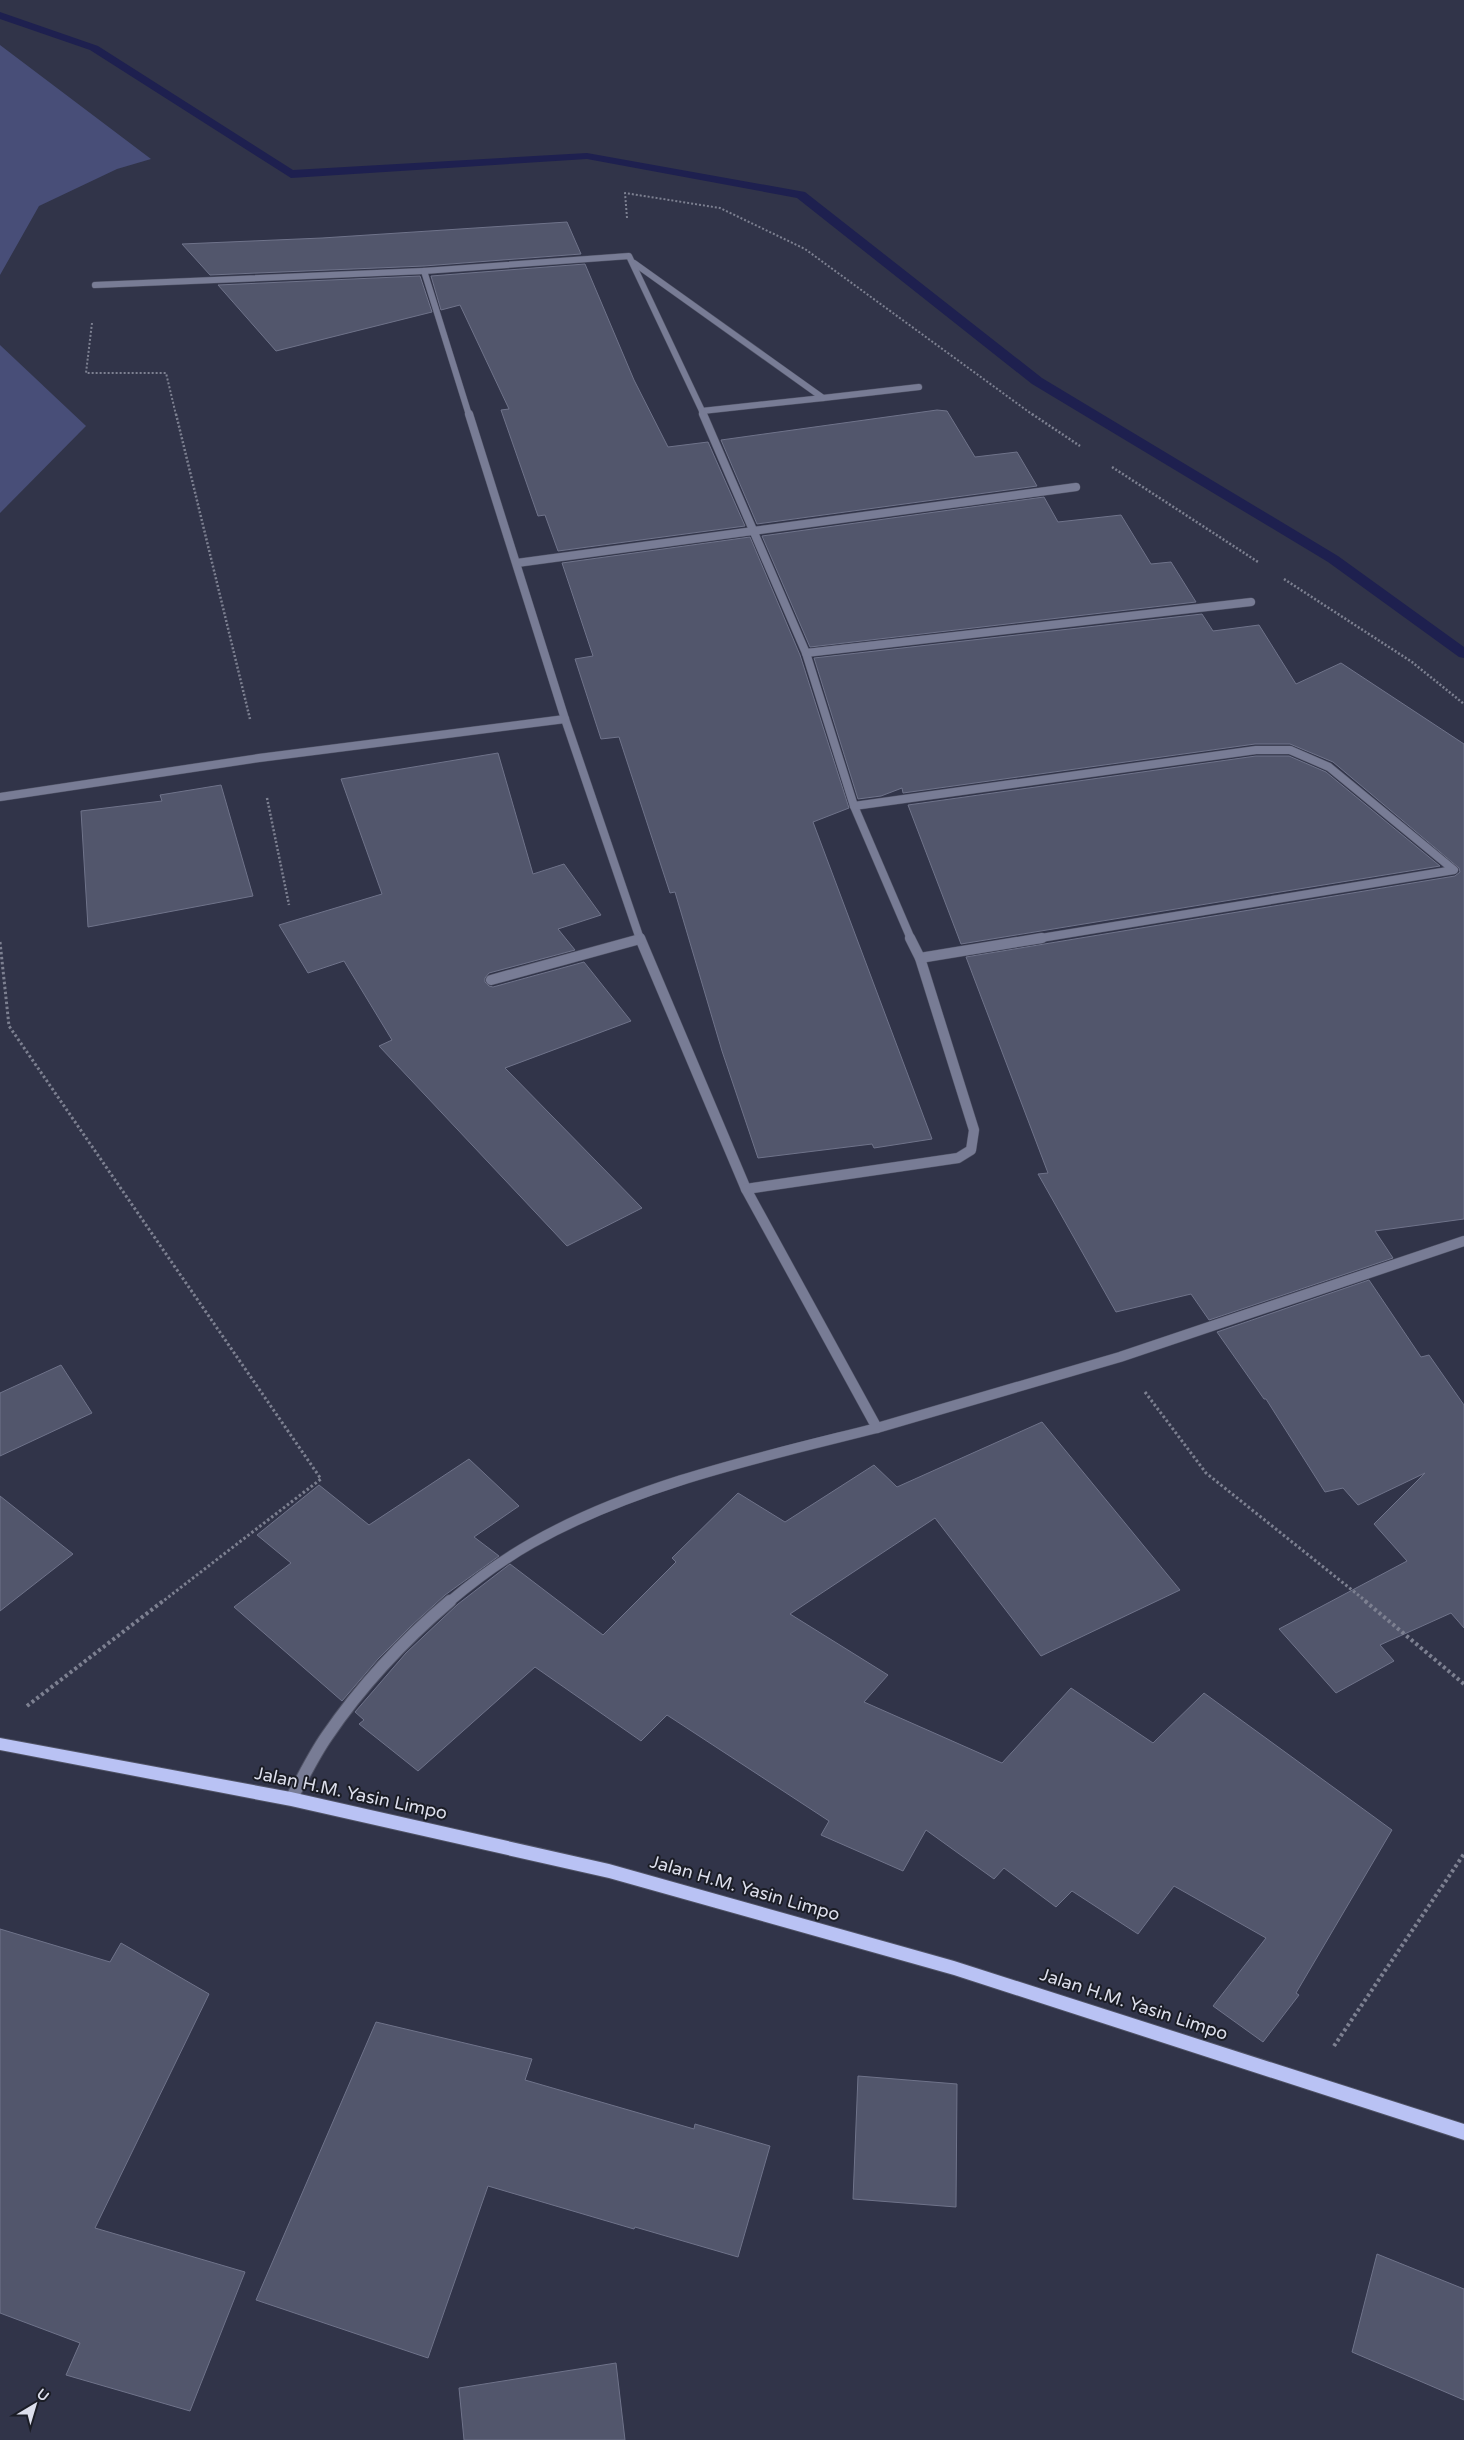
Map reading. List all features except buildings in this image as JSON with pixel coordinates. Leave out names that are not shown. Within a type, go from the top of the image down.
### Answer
[{"type":"main road","name":"Jalan H.M. Yasin Limpo","points":[[0,1744],[291,1799],[609,1871],[954,1968],[1311,2081],[1464,2132]]},
{"type":"street","points":[[96,285],[424,271],[629,256],[702,411],[806,654],[854,806],[894,903],[920,958],[974,1130],[971,1150],[958,1158],[746,1189]]},
{"type":"street","points":[[633,263],[823,398]]},
{"type":"street","points":[[424,271],[518,564],[565,720],[640,939],[746,1189],[876,1428]]},
{"type":"street","points":[[702,411],[920,387]]},
{"type":"street","points":[[518,564],[1076,487]]},
{"type":"street","points":[[806,654],[1252,602]]},
{"type":"street","points":[[0,797],[259,758],[565,720]]},
{"type":"street","points":[[854,806],[1256,750],[1290,750],[1329,767],[1454,870],[920,958]]},
{"type":"street","points":[[491,980],[640,939]]},
{"type":"street","points":[[291,1799],[326,1737],[358,1694],[422,1626],[484,1575],[533,1543],[592,1515],[743,1461],[876,1428],[1120,1357],[1464,1241]]},
{"type":"path","points":[[629,256],[625,193],[720,208],[805,249],[1038,419],[1080,446]]},
{"type":"path","points":[[96,285],[86,373],[166,373],[259,758],[289,905]]},
{"type":"path","points":[[1105,462],[1263,565]]},
{"type":"path","points":[[1280,576],[1412,662],[1464,704]]},
{"type":"path","points":[[0,942],[9,1026],[322,1479],[24,1709]]},
{"type":"path","points":[[1120,1357],[1206,1473],[1319,1562],[1464,1684]]},
{"type":"path","points":[[1311,2081],[1464,1854]]},
{"type":"shaded area","points":[[0,45],[151,159],[117,169],[39,206],[0,275]]},
{"type":"shaded area","points":[[0,345],[86,426],[0,513]]},
{"type":"waterway","points":[[0,15],[94,48],[291,174],[587,156],[801,195],[1037,381],[1333,559],[1464,654]]}]
